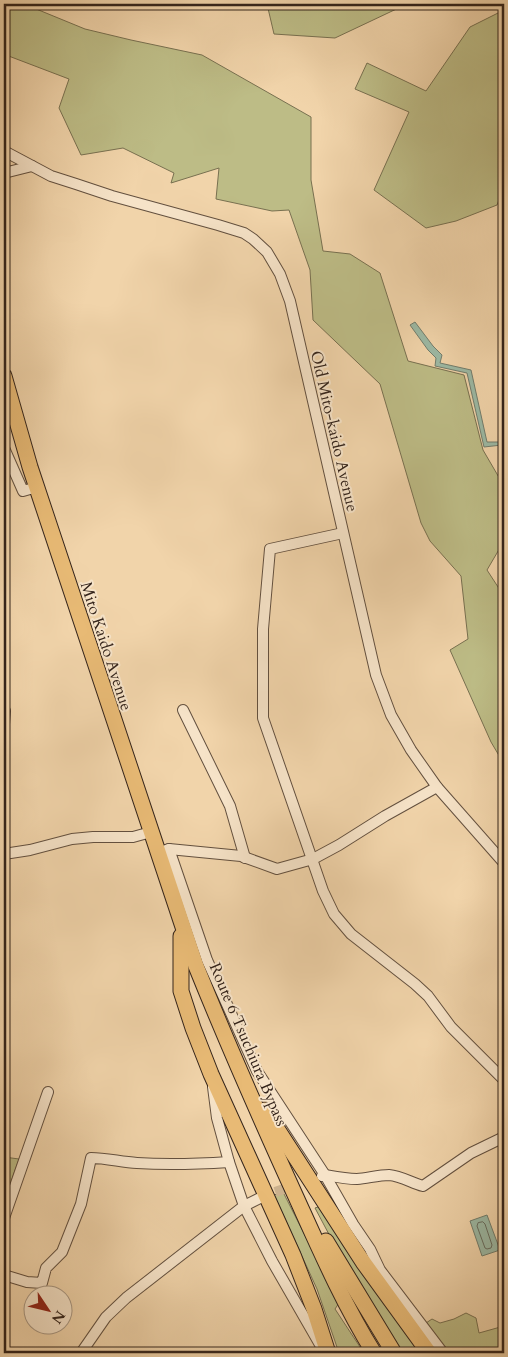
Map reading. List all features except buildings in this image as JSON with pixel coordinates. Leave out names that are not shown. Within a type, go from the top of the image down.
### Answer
[{"type":"highway","name":"Mito Kaido Avenue","points":[[4,376],[37,486],[151,832],[163,851],[182,925]]},
{"type":"highway","points":[[182,925],[181,991],[192,1028],[293,1255],[314,1309],[326,1353]]},
{"type":"highway","name":"Route 6 Tsuchiura Bypass","points":[[182,925],[216,1017],[286,1176],[342,1298],[374,1353]]},
{"type":"highway","points":[[242,1076],[363,1262],[429,1353]]},
{"type":"highway","name":"Route 6 Tsuchiura Bypass","points":[[286,1176],[394,1353]]},
{"type":"street","name":"Old Mito-kaido Avenue","points":[[4,151],[52,176],[112,196],[244,233],[254,239],[268,252],[280,274],[290,301],[376,675],[390,715],[411,750],[437,787],[504,863]]},
{"type":"street","points":[[4,173],[32,166]]},
{"type":"street","points":[[4,448],[23,491],[37,486]]},
{"type":"street","points":[[343,533],[270,549],[263,628],[263,718],[323,891],[334,914],[350,934],[416,984],[428,996],[451,1027],[504,1080]]},
{"type":"street","points":[[4,709],[4,724]]},
{"type":"street","points":[[183,710],[230,806],[245,858]]},
{"type":"street","points":[[437,787],[312,859],[277,869],[245,858],[163,851],[207,960],[257,1071],[320,1177],[370,1249],[380,1270],[443,1353]]},
{"type":"street","points":[[4,854],[30,850],[72,839],[93,837],[132,838],[151,832]]},
{"type":"street","points":[[211,1074],[217,1118],[244,1206],[272,1261],[326,1353]]},
{"type":"street","points":[[4,1218],[48,1092]]},
{"type":"street","points":[[320,1177],[359,1179],[388,1175],[424,1186],[470,1153],[504,1137]]},
{"type":"street","points":[[4,1275],[27,1282],[42,1283],[46,1268],[62,1252],[81,1204],[90,1158],[136,1163],[200,1164],[229,1162]]},
{"type":"street","points":[[81,1353],[106,1317],[126,1298],[244,1206],[260,1198]]},
{"type":"shaded area","points":[[4,4],[24,4],[85,29],[202,55],[311,117],[311,180],[323,251],[350,254],[380,273],[408,361],[464,375],[483,450],[504,486],[504,541],[487,570],[504,593],[504,764],[491,742],[450,650],[468,639],[461,576],[430,541],[421,523],[380,384],[313,320],[310,270],[289,210],[272,211],[216,199],[219,168],[171,183],[174,173],[123,148],[81,155],[59,108],[69,79],[6,55],[4,56]]},
{"type":"shaded area","points":[[267,4],[407,4],[335,38],[274,34]]},
{"type":"shaded area","points":[[502,11],[504,13],[504,187],[497,205],[456,221],[426,228],[374,190],[409,112],[355,89],[367,63],[426,91],[470,27]]},
{"type":"shaded area","points":[[4,1157],[19,1159],[4,1202]]},
{"type":"shaded area","points":[[283,1192],[339,1303],[335,1309],[364,1353],[339,1353],[317,1289],[274,1195]]},
{"type":"shaded area","points":[[321,1206],[424,1353],[402,1353],[332,1240],[315,1208]]},
{"type":"shaded area","points":[[466,1313],[476,1318],[479,1333],[504,1326],[504,1353],[448,1353],[426,1323],[432,1319],[440,1323]]},
{"type":"water","points":[[415,322],[442,355],[440,363],[471,370],[487,442],[504,442],[504,448],[502,445],[484,447],[467,373],[435,366],[436,358],[410,325]]},
{"type":"water","points":[[487,1215],[500,1250],[482,1256],[470,1221]]},
{"type":"tunnel","points":[[261,1197],[315,1178]]}]
